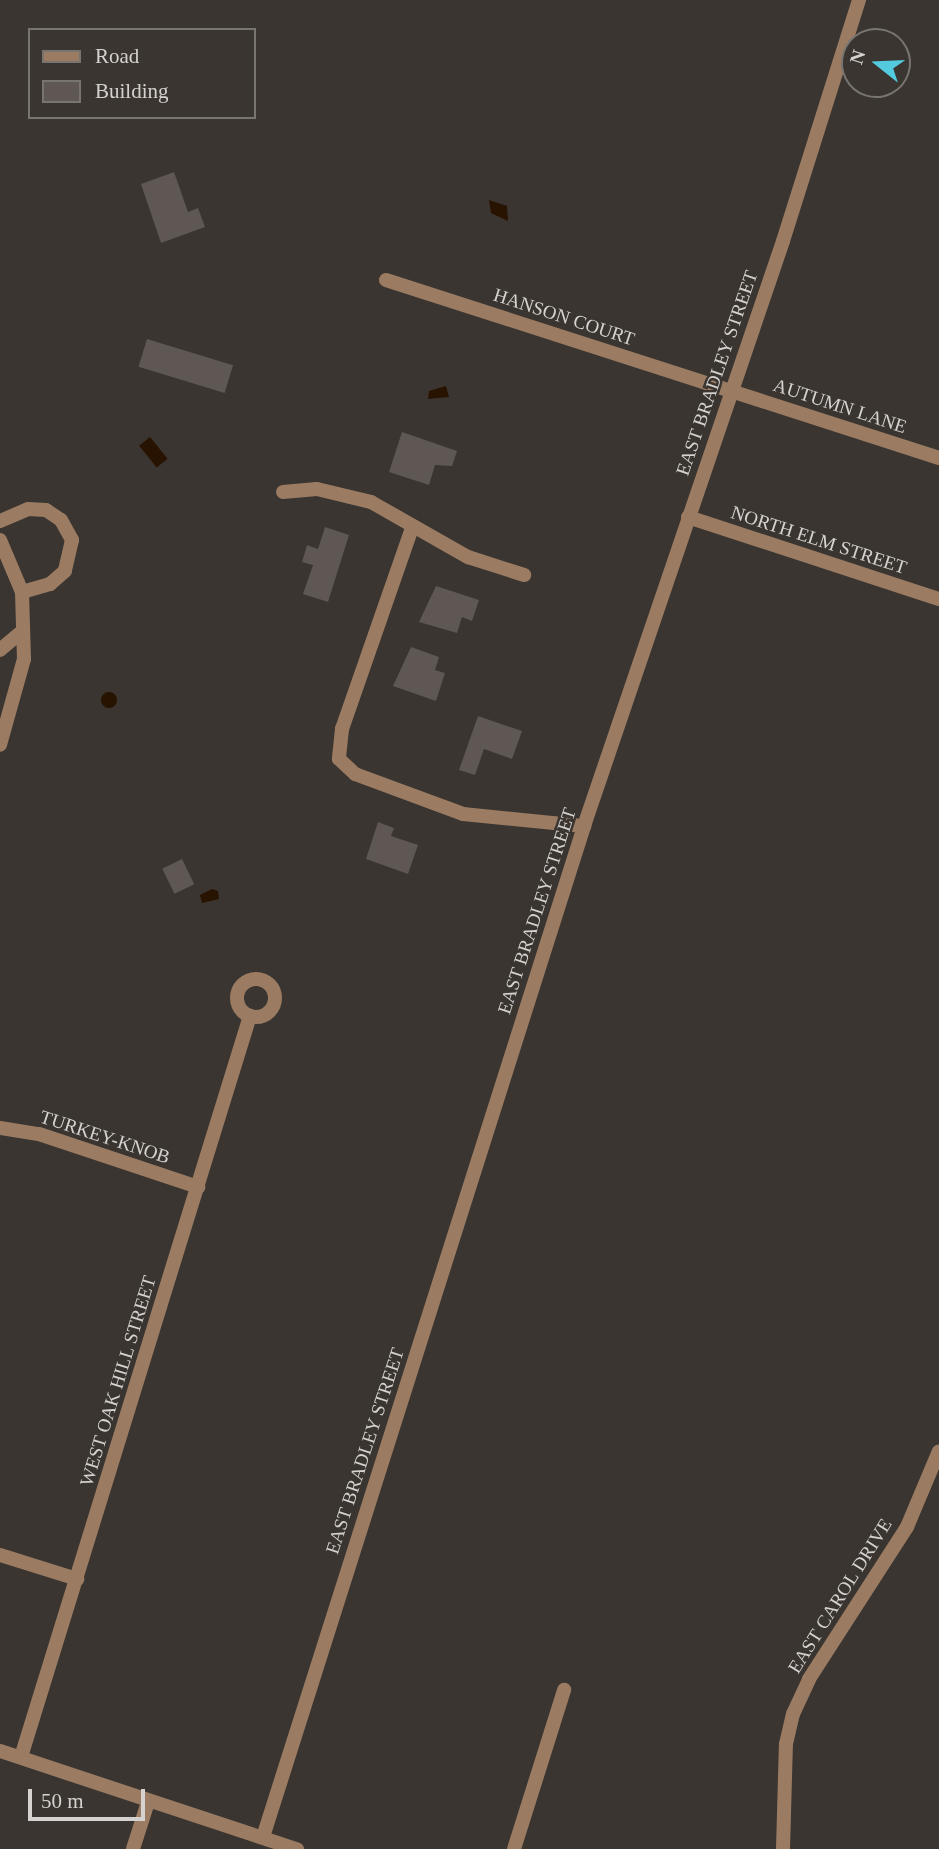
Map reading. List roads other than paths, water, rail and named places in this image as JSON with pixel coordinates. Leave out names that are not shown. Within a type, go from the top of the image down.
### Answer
[{"type":"street","name":"EAST BRADLEY STREET","points":[[264,1837],[584,826],[730,391],[783,242],[859,0]]},
{"type":"street","name":"HANSON COURT","points":[[386,280],[730,391]]},
{"type":"street","name":"AUTUMN LANE","points":[[730,391],[939,458]]},
{"type":"street","points":[[283,492],[342,493],[371,502],[412,528],[468,557],[524,575]]},
{"type":"street","points":[[0,522],[28,509],[46,510],[61,520],[72,540],[65,571],[50,584],[22,592]]},
{"type":"street","name":"NORTH ELM STREET","points":[[688,517],[939,599]]},
{"type":"street","points":[[412,528],[342,729],[340,759],[355,774],[463,814],[584,826]]},
{"type":"street","points":[[0,540],[22,592],[24,659],[0,746]]},
{"type":"street","points":[[0,650],[23,631]]},
{"type":"street","name":"WEST OAK HILL STREET","points":[[21,1757],[250,1016]]},
{"type":"street","name":"TURKEY-KNOB","points":[[0,1128],[39,1134],[198,1186]]},
{"type":"street","name":"EAST CAROL DRIVE","points":[[783,1849],[786,1744],[793,1714],[809,1679],[932,1492],[939,1451]]},
{"type":"street","points":[[0,1555],[77,1579]]},
{"type":"street","points":[[514,1849],[564,1690]]},
{"type":"street","points":[[0,1751],[297,1849]]},
{"type":"street","points":[[134,1849],[148,1802]]}]
